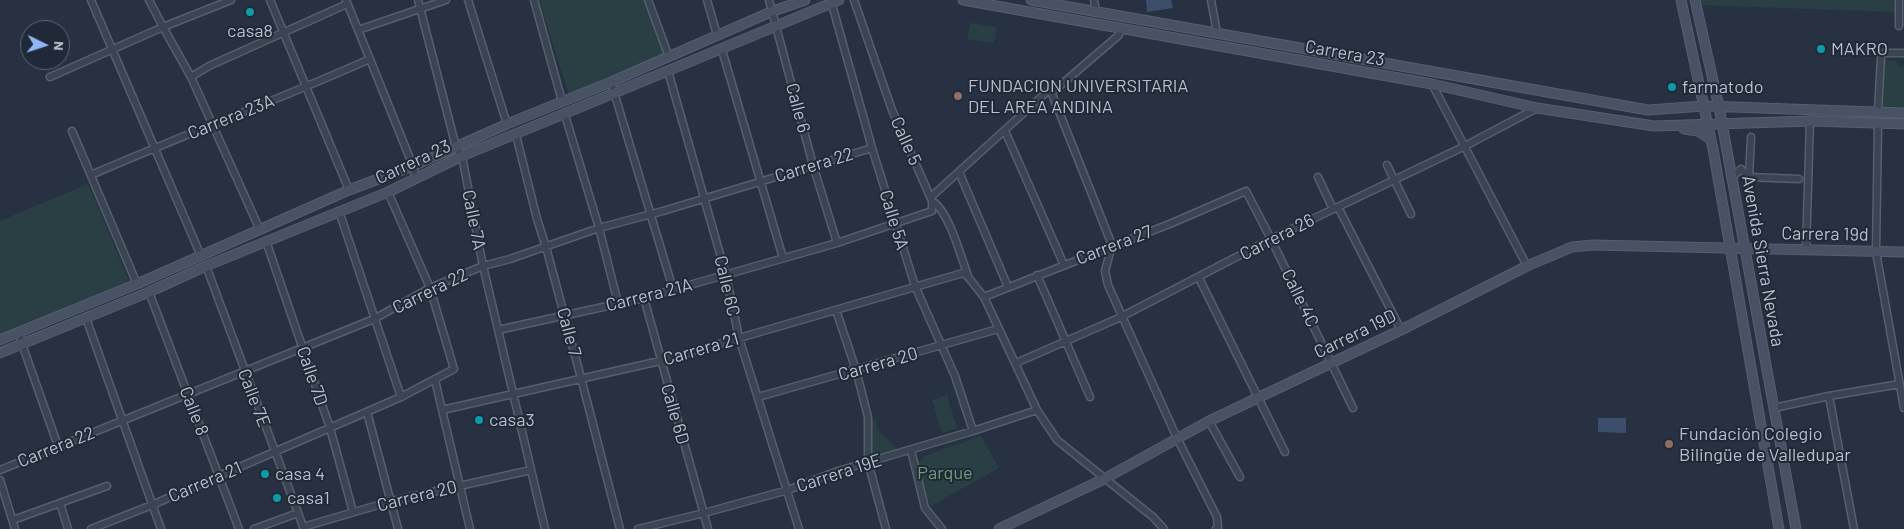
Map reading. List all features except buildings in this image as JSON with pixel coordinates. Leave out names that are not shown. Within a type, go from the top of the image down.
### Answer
[{"type":"main road","name":"Carrera 23","points":[[0,340],[137,284],[350,190],[413,166],[773,11],[805,0]]},
{"type":"main road","name":"Carrera 23","points":[[963,0],[1432,84],[1537,108],[1654,126],[1810,121],[1904,124]]},
{"type":"main road","name":"Carrera 23","points":[[1031,0],[1648,110],[1704,106],[1904,112]]},
{"type":"main road","points":[[1681,0],[1704,106]]},
{"type":"main road","name":"Avenida Sierra Nevada","points":[[1695,0],[1719,107],[1796,529]]},
{"type":"main road","name":"Carrera 23","points":[[0,353],[388,192],[462,156],[722,50],[833,1]]},
{"type":"main road","points":[[1060,18],[1062,5]]},
{"type":"main road","name":"Avenida Sierra Nevada","points":[[1704,106],[1779,529]]},
{"type":"main road","points":[[1654,126],[1692,130],[1710,139]]},
{"type":"main road","name":"Carrera 19D","points":[[999,529],[1104,479],[1209,421],[1259,399],[1562,250],[1582,245],[1744,248]]},
{"type":"main road","name":"Carrera 19d","points":[[1744,248],[1904,252]]},
{"type":"street","points":[[91,0],[201,256]]},
{"type":"street","points":[[149,0],[191,76],[260,230]]},
{"type":"street","points":[[50,77],[163,27],[231,0]]},
{"type":"street","points":[[270,0],[350,190]]},
{"type":"street","name":"Calle 7A","points":[[418,0],[456,147],[462,156],[483,266],[546,529]]},
{"type":"street","points":[[358,30],[446,0]]},
{"type":"street","points":[[468,0],[507,124]]},
{"type":"street","points":[[534,0],[562,101]]},
{"type":"street","points":[[648,0],[669,57]]},
{"type":"street","points":[[707,0],[718,35]]},
{"type":"street","name":"Calle 6","points":[[769,0],[813,165],[837,243]]},
{"type":"street","name":"Calle 5","points":[[854,0],[892,110],[932,199],[947,216],[968,277],[984,297],[1037,410],[1057,440],[1153,517],[1164,529]]},
{"type":"street","points":[[1094,0],[1096,12]]},
{"type":"street","points":[[1211,0],[1217,33]]},
{"type":"street","points":[[1899,0],[1899,26]]},
{"type":"street","name":"Calle 5A","points":[[833,1],[872,148],[915,286],[940,346],[955,376],[973,432]]},
{"type":"street","points":[[191,76],[347,2],[413,166],[416,179]]},
{"type":"street","name":"Carrera 21A","points":[[498,330],[644,298],[837,243],[932,211],[932,199],[959,172],[1050,89],[1055,90],[1119,35],[1120,29]]},
{"type":"street","points":[[722,50],[783,258]]},
{"type":"street","points":[[1878,111],[1883,53],[1904,53]]},
{"type":"street","name":"Carrera 23A","points":[[92,176],[154,148],[306,87],[370,59]]},
{"type":"street","name":"Calle 6C","points":[[668,71],[726,275],[738,338],[799,529]]},
{"type":"street","points":[[611,82],[673,289]]},
{"type":"street","points":[[1432,84],[1527,266]]},
{"type":"street","points":[[1050,89],[1112,245],[1105,271],[1108,285],[1177,438],[1217,517],[1218,528],[1216,529]]},
{"type":"street","name":"Carrera 26","points":[[1016,363],[1121,317],[1271,239],[1466,146],[1537,108]]},
{"type":"street","points":[[565,115],[599,228],[618,303]]},
{"type":"street","points":[[1806,250],[1810,121]]},
{"type":"street","points":[[1878,124],[1876,252],[1904,408]]},
{"type":"street","points":[[72,131],[137,284]]},
{"type":"street","points":[[1004,131],[1064,264]]},
{"type":"street","name":"Calle 7","points":[[516,135],[620,529]]},
{"type":"street","points":[[1749,177],[1750,137]]},
{"type":"street","name":"Carrera 22","points":[[0,470],[374,319],[430,288],[483,266],[510,259],[599,228],[872,148]]},
{"type":"street","points":[[1386,165],[1411,214]]},
{"type":"street","points":[[1732,178],[1741,169],[1749,177],[1799,179]]},
{"type":"street","points":[[959,172],[1008,287]]},
{"type":"street","points":[[1318,177],[1401,330]]},
{"type":"street","name":"Carrera 27","points":[[984,297],[1245,191]]},
{"type":"street","name":"Calle 4C","points":[[1245,191],[1271,239],[1352,408]]},
{"type":"street","points":[[388,192],[430,288]]},
{"type":"street","points":[[339,211],[401,397]]},
{"type":"street","name":"Calle 7D","points":[[266,241],[330,428],[353,512]]},
{"type":"street","name":"Calle 7E","points":[[206,266],[244,372],[304,528]]},
{"type":"street","name":"Carrera 21","points":[[442,410],[660,361],[956,274],[963,273],[968,277]]},
{"type":"street","points":[[1037,275],[1090,397]]},
{"type":"street","points":[[1199,278],[1285,452]]},
{"type":"street","name":"Carrera 21","points":[[91,529],[152,505],[367,412],[401,397],[454,369],[430,288]]},
{"type":"street","name":"Calle 8","points":[[149,292],[239,529]]},
{"type":"street","name":"Calle 6D","points":[[644,298],[708,529]]},
{"type":"street","points":[[836,310],[856,370],[868,417],[868,462],[886,529]]},
{"type":"street","points":[[86,318],[161,529]]},
{"type":"street","name":"Carrera 20","points":[[758,397],[998,329]]},
{"type":"street","points":[[19,332],[58,446]]},
{"type":"street","points":[[435,380],[470,529]]},
{"type":"street","points":[[1774,408],[1900,384]]},
{"type":"street","points":[[1829,396],[1854,529]]},
{"type":"street","name":"Carrera 19E","points":[[638,529],[788,490],[868,462],[973,432],[1037,410]]},
{"type":"street","points":[[367,412],[398,529]]},
{"type":"street","points":[[1209,421],[1240,477]]},
{"type":"street","points":[[911,450],[925,508],[942,529]]},
{"type":"street","name":"Carrera 20","points":[[304,528],[392,501],[531,470]]},
{"type":"street","points":[[0,480],[16,529]]},
{"type":"street","points":[[13,520],[107,486]]},
{"type":"street","points":[[60,503],[68,529]]},
{"type":"street","points":[[254,529],[298,513]]},
{"type":"green space","points":[[539,0],[648,0],[666,54],[569,95]]},
{"type":"green space","points":[[1695,0],[1897,0],[1898,12],[1696,5]]},
{"type":"green space","points":[[970,23],[997,27],[994,43],[967,39]]},
{"type":"green space","points":[[1884,60],[1896,61],[1900,67],[1904,67],[1904,110],[1881,109]]},
{"type":"green space","points":[[88,184],[131,285],[0,337],[0,221]]},
{"type":"green space","points":[[947,395],[957,428],[942,433],[932,400]]},
{"type":"green space","name":"Parque","points":[[876,420],[879,431],[891,442],[897,451],[871,460],[869,421]]},
{"type":"green space","name":"Parque","points":[[981,436],[999,468],[931,506],[915,472],[917,464],[924,456]]},
{"type":"water","points":[[1146,0],[1171,0],[1173,8],[1147,12]]},
{"type":"water","points":[[1598,418],[1626,418],[1626,433],[1598,432]]},
{"type":"place","name":"casa8","points":[[250,12]]},
{"type":"place","name":"MAKRO","points":[[1821,49]]},
{"type":"place","name":"farmatodo","points":[[1672,87]]},
{"type":"place","name":"FUNDACION UNIVERSITARIA DEL AREA ANDINA","points":[[958,96]]},
{"type":"place","name":"casa3","points":[[479,420]]},
{"type":"place","name":"Fundación Colegio Bilingüe de Valledupar","points":[[1669,444]]},
{"type":"place","name":"casa 4","points":[[265,474]]},
{"type":"place","name":"casa1","points":[[277,498]]}]
